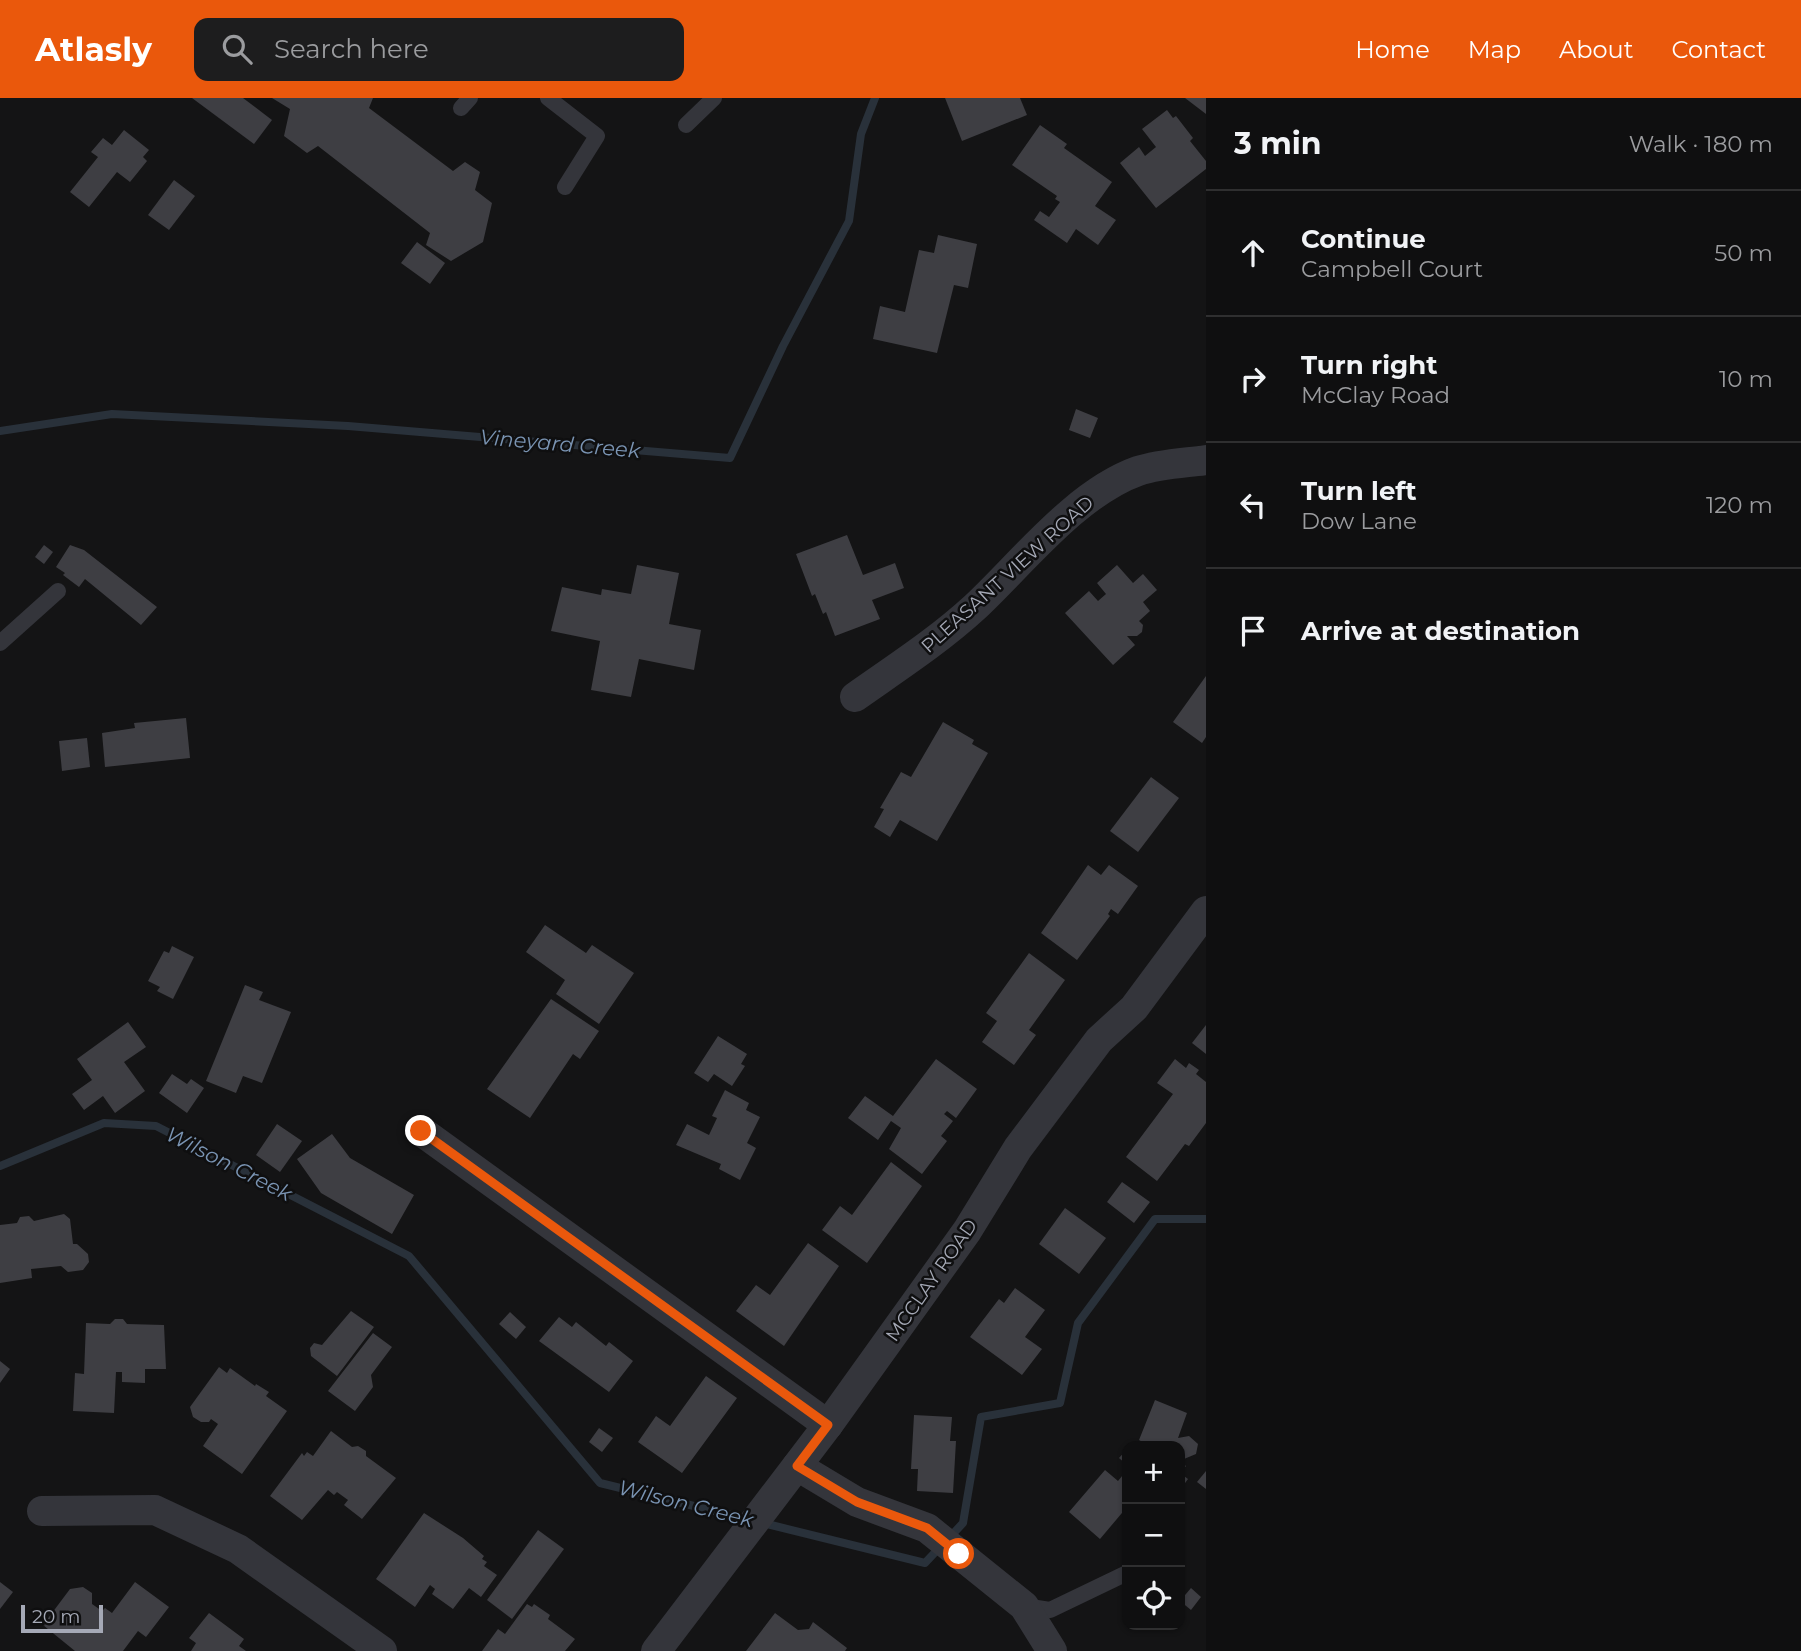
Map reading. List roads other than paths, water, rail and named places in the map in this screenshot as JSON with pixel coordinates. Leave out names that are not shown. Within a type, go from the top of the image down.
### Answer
[{"type":"street","name":"PLEASANT VIEW ROAD","points":[[855,697],[916,655],[973,609],[1079,507],[1110,485],[1138,471],[1206,460]]},
{"type":"street","name":"MCCLAY ROAD","points":[[656,1651],[747,1527],[828,1425],[967,1231],[1018,1148],[1099,1040],[1134,1008],[1206,911]]},
{"type":"street","points":[[421,1131],[828,1425]]},
{"type":"street","points":[[797,1466],[857,1502],[927,1528],[1024,1606],[1052,1651]]},
{"type":"street","points":[[42,1511],[155,1510],[239,1549],[382,1651]]},
{"type":"lane","points":[[548,98],[597,136],[565,187]]},
{"type":"lane","points":[[686,125],[714,98]]},
{"type":"lane","points":[[0,643],[58,591]]},
{"type":"lane","points":[[1024,1606],[1050,1610],[1122,1575]]},
{"type":"waterway","name":"Vineyard Creek","points":[[0,431],[112,414],[348,426],[730,458],[783,346],[849,221],[861,134],[875,98]]},
{"type":"waterway","name":"Wilson Creek","points":[[0,1166],[104,1123],[156,1126],[409,1256],[600,1483],[747,1519]]},
{"type":"waterway","name":"Wilson Creek","points":[[950,1537],[963,1523],[981,1417],[1060,1403],[1078,1323],[1155,1219],[1206,1219]]},
{"type":"waterway","name":"Wilson Creek","points":[[763,1523],[925,1563],[941,1546]]}]
